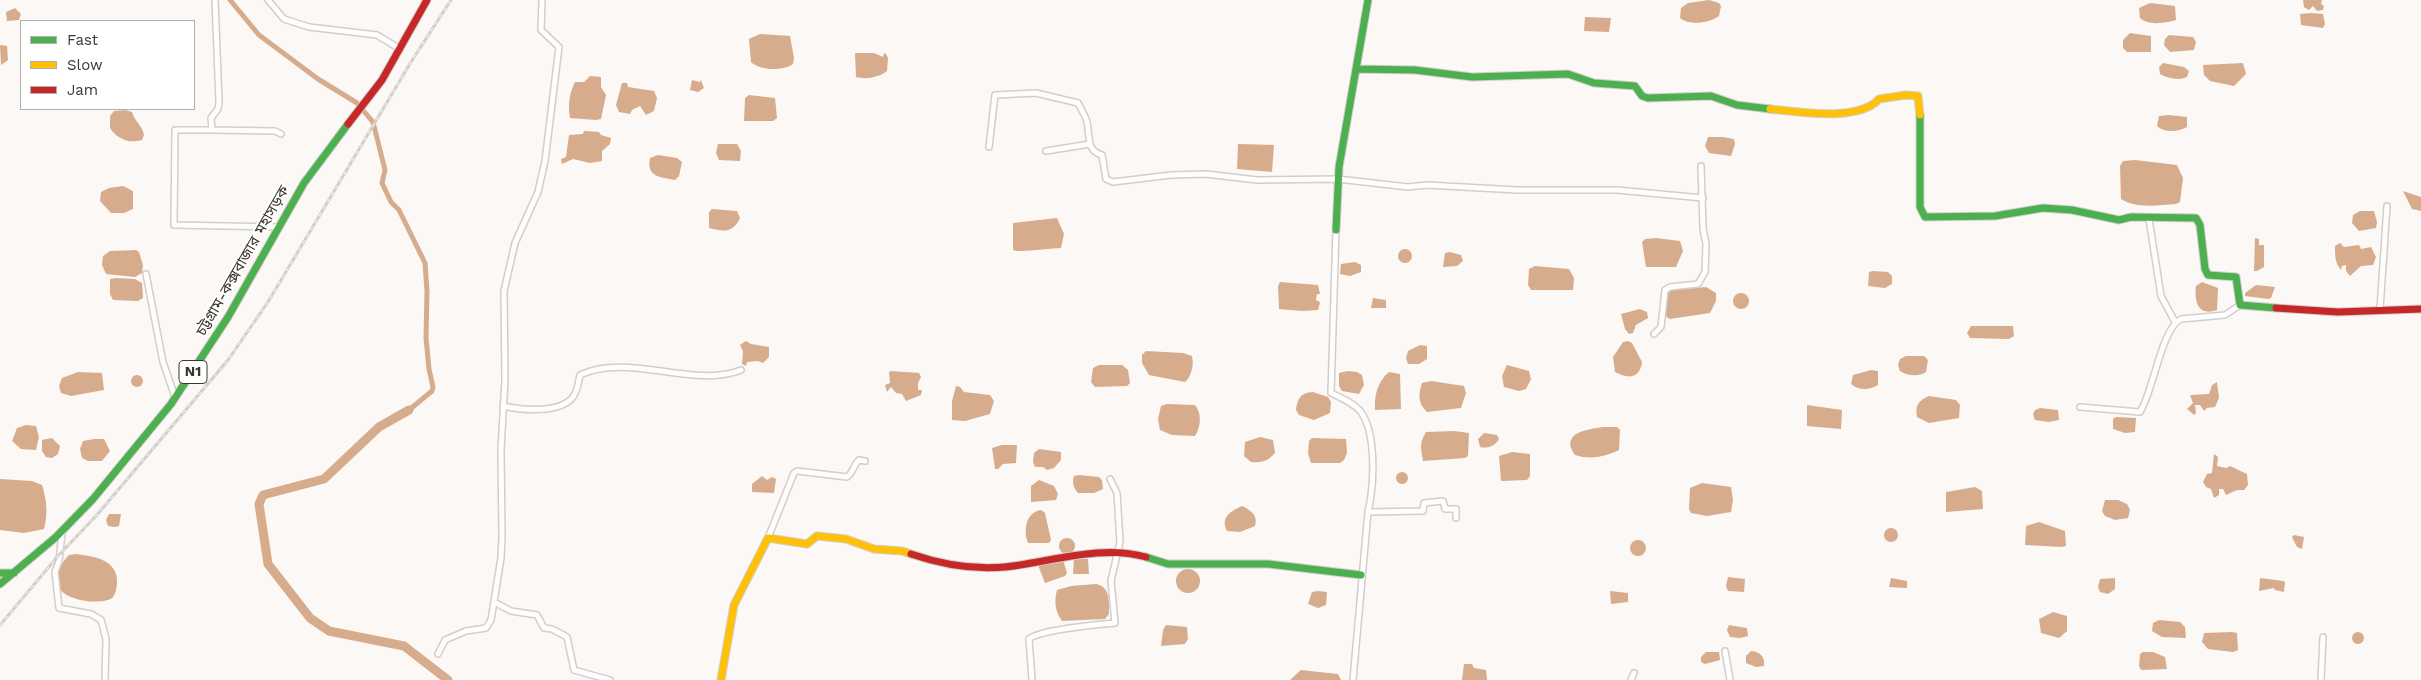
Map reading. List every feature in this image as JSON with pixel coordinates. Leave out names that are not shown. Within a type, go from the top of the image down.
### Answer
[{"type":"main road","name":"চট্টগ্রাম-কক্সবাজার মহাসড়ক","points":[[0,584],[62,531],[93,499],[175,397],[223,324],[304,183],[331,145],[346,130],[374,92],[427,0]]},
{"type":"main road","points":[[1336,230],[1338,179],[1368,0]]},
{"type":"main road","points":[[1356,69],[1415,70],[1472,77],[1538,73],[1568,74],[1594,83],[1635,86],[1642,96],[1648,98],[1711,96],[1737,105],[1780,109],[1810,115],[1826,115],[1872,107],[1879,99],[1906,95],[1918,96],[1920,99],[1920,207],[1925,217],[1995,216],[2043,208],[2072,210],[2119,220],[2131,217],[2149,219],[2196,218],[2199,220],[2204,269],[2208,275],[2236,277],[2240,305],[2338,312],[2380,309],[2421,310]]},
{"type":"main road","points":[[721,680],[734,605],[768,538],[807,544],[817,536],[846,539],[874,549],[902,551],[934,562],[963,568],[1005,567],[1083,554],[1132,553],[1168,564],[1268,564],[1361,575]]},
{"type":"main road","points":[[0,573],[14,573]]},
{"type":"street","points":[[212,130],[211,118],[218,109],[219,102],[215,0]]},
{"type":"street","points":[[268,0],[284,19],[309,27],[376,35],[400,49]]},
{"type":"street","points":[[438,654],[445,640],[466,631],[486,628],[490,620],[502,558],[501,449],[504,291],[517,237],[538,192],[545,161],[559,47],[541,30],[542,0]]},
{"type":"street","points":[[989,147],[995,95],[1018,92],[1036,93],[1076,102],[1087,121],[1090,144],[1096,154],[1102,156],[1106,179],[1113,182],[1171,175],[1201,174],[1235,176],[1257,180],[1338,179],[1408,187],[1428,185],[1517,190],[1617,190],[1703,198]]},
{"type":"street","points":[[278,227],[174,226],[175,130],[275,131],[281,134]]},
{"type":"street","points":[[1046,151],[1090,144]]},
{"type":"street","points":[[1654,334],[1661,327],[1665,290],[1677,286],[1692,286],[1702,281],[1706,244],[1703,229],[1701,166]]},
{"type":"street","points":[[2380,309],[2387,206]]},
{"type":"street","points":[[2149,219],[2161,296],[2175,322]]},
{"type":"street","points":[[1336,230],[1331,393],[1356,406],[1365,420],[1370,436],[1373,489],[1368,512],[1361,575],[1353,680]]},
{"type":"street","points":[[146,274],[164,362],[175,397]]},
{"type":"street","points":[[2080,407],[2140,412],[2149,392],[2166,337],[2175,322],[2180,319],[2225,315],[2240,305]]},
{"type":"street","points":[[503,406],[522,410],[556,406],[572,399],[578,388],[580,375],[596,370],[617,368],[649,369],[729,375],[741,370]]},
{"type":"street","points":[[768,538],[791,475],[797,471],[847,476],[854,472],[856,463],[859,460],[865,461]]},
{"type":"street","points":[[1032,680],[1029,648],[1029,639],[1031,637],[1049,632],[1115,623],[1111,581],[1118,553],[1118,509],[1117,493],[1110,479]]},
{"type":"street","points":[[1368,512],[1423,510],[1424,503],[1443,501],[1445,509],[1456,509],[1456,518]]},
{"type":"street","points":[[62,531],[55,572],[59,608],[91,614],[101,620],[106,639],[104,680]]},
{"type":"street","points":[[494,602],[511,612],[537,615],[544,628],[552,629],[567,637],[574,670],[610,680]]},
{"type":"street","points":[[2321,680],[2323,637]]},
{"type":"street","points":[[1725,651],[1730,680]]},
{"type":"street","points":[[1631,680],[1634,673]]},
{"type":"shaded area","points":[[1709,0],[1719,3],[1721,6],[1719,16],[1700,23],[1689,22],[1680,18],[1681,8],[1688,3]]},
{"type":"shaded area","points":[[2303,0],[2322,0],[2323,10],[2317,11],[2313,6],[2309,10],[2304,7]]},
{"type":"shaded area","points":[[2150,3],[2175,6],[2176,20],[2157,23],[2144,21],[2140,18],[2139,8]]},
{"type":"shaded area","points":[[15,8],[21,14],[19,20],[7,21],[6,12]]},
{"type":"shaded area","points":[[2300,14],[2323,14],[2325,24],[2323,28],[2301,25]]},
{"type":"shaded area","points":[[1585,17],[1611,18],[1609,32],[1584,31]]},
{"type":"shaded area","points":[[2130,33],[2151,36],[2151,52],[2127,52],[2123,48],[2123,40]]},
{"type":"shaded area","points":[[760,34],[790,36],[794,58],[793,64],[783,68],[772,69],[760,67],[751,62],[749,39]]},
{"type":"shaded area","points":[[2169,35],[2193,37],[2196,42],[2194,50],[2170,52],[2164,45],[2165,39]]},
{"type":"shaded area","points":[[0,45],[7,46],[8,60],[1,65]]},
{"type":"shaded area","points":[[855,53],[874,53],[883,57],[884,53],[886,54],[888,58],[887,71],[872,77],[856,77]]},
{"type":"shaded area","points":[[2163,63],[2184,67],[2189,71],[2187,77],[2180,79],[2160,74],[2159,67]]},
{"type":"shaded area","points":[[2243,63],[2246,74],[2234,86],[2210,81],[2204,75],[2203,65]]},
{"type":"shaded area","points":[[590,76],[601,77],[601,87],[606,95],[601,119],[570,118],[571,91],[575,82],[584,82]]},
{"type":"shaded area","points":[[692,80],[700,82],[701,80],[704,88],[698,92],[690,90]]},
{"type":"shaded area","points":[[622,83],[627,83],[628,87],[654,91],[657,98],[654,111],[646,115],[640,106],[632,110],[630,114],[619,112],[616,105]]},
{"type":"shaded area","points":[[749,95],[775,98],[777,118],[773,121],[744,121],[745,98]]},
{"type":"shaded area","points":[[125,110],[132,112],[142,129],[144,135],[142,140],[124,140],[110,128],[110,116],[114,111]]},
{"type":"shaded area","points":[[2159,116],[2187,117],[2187,127],[2171,131],[2163,130],[2157,126]]},
{"type":"shaded area","points":[[584,131],[599,132],[601,135],[611,138],[610,144],[602,151],[602,161],[590,163],[573,159],[562,164],[561,159],[566,157],[569,135],[583,134]]},
{"type":"shaded area","points":[[1708,137],[1734,139],[1735,144],[1731,156],[1709,153],[1705,146]]},
{"type":"shaded area","points":[[718,144],[737,144],[741,151],[740,161],[719,160],[716,153]]},
{"type":"shaded area","points":[[1238,144],[1274,145],[1272,172],[1237,169]]},
{"type":"shaded area","points":[[658,155],[677,158],[682,162],[679,176],[675,180],[659,177],[652,173],[649,164],[650,158]]},
{"type":"shaded area","points":[[2135,160],[2177,165],[2183,178],[2180,202],[2148,206],[2134,204],[2121,199],[2120,166],[2123,161]]},
{"type":"shaded area","points":[[123,186],[133,191],[133,209],[124,213],[111,213],[100,201],[101,192],[109,188]]},
{"type":"shaded area","points":[[2403,191],[2421,197],[2421,211],[2412,209]]},
{"type":"shaded area","points":[[712,209],[737,211],[740,218],[728,230],[709,228],[709,212]]},
{"type":"shaded area","points":[[2360,211],[2374,211],[2377,222],[2376,228],[2359,231],[2352,223],[2353,215]]},
{"type":"shaded area","points":[[1057,218],[1064,234],[1061,248],[1029,251],[1013,250],[1013,223]]},
{"type":"shaded area","points":[[1656,238],[1680,241],[1683,251],[1676,267],[1646,267],[1642,242],[1645,239]]},
{"type":"shaded area","points":[[2255,238],[2259,239],[2259,245],[2264,245],[2264,267],[2257,271],[2254,271]]},
{"type":"shaded area","points":[[2340,243],[2344,247],[2359,245],[2361,249],[2371,247],[2376,257],[2373,265],[2361,266],[2350,276],[2346,271],[2346,265],[2342,266],[2341,270],[2336,262],[2335,253],[2335,246]]},
{"type":"shaded area","points":[[1405,249],[1410,251],[1412,256],[1410,261],[1405,263],[1400,261],[1398,256],[1400,251]]},
{"type":"shaded area","points":[[136,250],[139,252],[143,265],[142,273],[135,277],[106,274],[102,265],[103,256],[110,251]]},
{"type":"shaded area","points":[[1450,252],[1461,255],[1463,261],[1457,266],[1443,267],[1445,253]]},
{"type":"shaded area","points":[[1355,262],[1361,265],[1361,272],[1350,276],[1340,274],[1341,264]]},
{"type":"shaded area","points":[[1535,266],[1569,269],[1574,278],[1573,290],[1531,290],[1528,285],[1529,269]]},
{"type":"shaded area","points":[[1869,272],[1888,272],[1892,276],[1892,284],[1885,288],[1868,286]]},
{"type":"shaded area","points":[[110,279],[135,279],[142,283],[143,298],[138,301],[113,300],[110,294]]},
{"type":"shaded area","points":[[1280,282],[1318,285],[1320,294],[1317,294],[1316,300],[1320,302],[1318,310],[1279,309],[1278,286]]},
{"type":"shaded area","points":[[2202,282],[2218,288],[2217,310],[2205,311],[2199,306],[2196,297],[2196,286]]},
{"type":"shaded area","points":[[2256,285],[2275,287],[2271,298],[2245,296],[2245,293]]},
{"type":"shaded area","points":[[1706,287],[1716,293],[1716,301],[1710,313],[1670,319],[1665,316],[1668,293],[1671,290]]},
{"type":"shaded area","points":[[1741,293],[1749,301],[1741,309],[1733,301]]},
{"type":"shaded area","points":[[1373,298],[1386,300],[1386,308],[1371,308]]},
{"type":"shaded area","points":[[1640,309],[1647,312],[1648,318],[1636,325],[1633,333],[1629,334],[1625,329],[1621,314]]},
{"type":"shaded area","points":[[1971,326],[2013,326],[2014,336],[2009,339],[1970,338],[1967,333]]},
{"type":"shaded area","points":[[746,341],[751,344],[769,347],[769,357],[763,363],[758,361],[747,362],[746,366],[742,364],[743,351],[740,345]]},
{"type":"shaded area","points":[[1628,341],[1632,343],[1642,362],[1639,372],[1633,376],[1624,376],[1615,372],[1613,357],[1623,342]]},
{"type":"shaded area","points":[[1420,345],[1427,346],[1427,359],[1419,364],[1408,364],[1406,358],[1408,351]]},
{"type":"shaded area","points":[[1146,351],[1183,353],[1192,356],[1193,366],[1189,377],[1185,382],[1149,375],[1142,363],[1142,355]]},
{"type":"shaded area","points":[[1906,356],[1924,356],[1928,360],[1926,372],[1920,375],[1913,375],[1900,371],[1898,365],[1900,359]]},
{"type":"shaded area","points":[[1099,365],[1122,365],[1128,370],[1130,383],[1127,386],[1095,387],[1091,382],[1093,368]]},
{"type":"shaded area","points":[[1507,365],[1529,371],[1531,379],[1526,389],[1519,391],[1504,387],[1502,376]]},
{"type":"shaded area","points":[[1871,370],[1878,371],[1878,385],[1864,389],[1857,388],[1851,384],[1853,375]]},
{"type":"shaded area","points":[[78,372],[102,373],[104,390],[71,396],[61,393],[59,386],[62,378]]},
{"type":"shaded area","points":[[889,372],[919,373],[921,377],[918,383],[918,390],[922,390],[921,395],[906,401],[902,394],[896,393],[891,387],[887,392],[885,385],[890,383]]},
{"type":"shaded area","points":[[1357,372],[1362,375],[1364,385],[1359,394],[1342,391],[1339,386],[1339,373]]},
{"type":"shaded area","points":[[1389,372],[1400,374],[1401,409],[1375,410],[1375,399],[1378,389],[1382,380]]},
{"type":"shaded area","points":[[135,375],[139,375],[143,381],[139,387],[135,387],[131,383],[131,379]]},
{"type":"shaded area","points":[[1431,381],[1464,386],[1466,393],[1461,408],[1427,412],[1420,402],[1420,392],[1422,383]]},
{"type":"shaded area","points":[[2217,382],[2219,398],[2215,407],[2207,408],[2204,411],[2200,405],[2195,405],[2196,413],[2194,415],[2187,409],[2193,403],[2190,395],[2209,394],[2212,385]]},
{"type":"shaded area","points":[[956,386],[960,387],[964,392],[990,395],[994,401],[990,414],[965,421],[952,420],[952,401]]},
{"type":"shaded area","points":[[1313,392],[1328,397],[1331,402],[1330,413],[1314,420],[1299,415],[1296,410],[1300,397]]},
{"type":"shaded area","points":[[1929,396],[1956,400],[1960,405],[1959,418],[1929,423],[1917,417],[1916,409],[1918,404]]},
{"type":"shaded area","points":[[1167,404],[1195,405],[1199,412],[1200,420],[1195,436],[1172,435],[1160,430],[1158,419],[1161,406]]},
{"type":"shaded area","points":[[1807,405],[1842,410],[1841,429],[1807,426]]},
{"type":"shaded area","points":[[2040,408],[2058,410],[2059,420],[2049,422],[2035,420],[2033,414],[2035,410]]},
{"type":"shaded area","points":[[2116,417],[2136,418],[2135,432],[2125,433],[2113,429],[2113,419]]},
{"type":"shaded area","points":[[26,425],[36,426],[39,437],[36,450],[21,449],[12,441],[17,428]]},
{"type":"shaded area","points":[[1603,427],[1617,427],[1620,430],[1619,450],[1597,457],[1575,455],[1571,448],[1571,442],[1577,433]]},
{"type":"shaded area","points":[[1454,431],[1469,433],[1468,456],[1465,458],[1423,461],[1421,443],[1426,432]]},
{"type":"shaded area","points":[[1484,433],[1497,435],[1499,439],[1491,446],[1486,448],[1480,447],[1478,439]]},
{"type":"shaded area","points":[[1260,437],[1273,440],[1275,453],[1264,461],[1251,462],[1244,456],[1245,442]]},
{"type":"shaded area","points":[[52,438],[60,446],[58,454],[52,458],[46,457],[42,451],[42,440]]},
{"type":"shaded area","points":[[1312,438],[1346,439],[1347,453],[1344,460],[1340,463],[1311,463],[1308,453],[1309,441]]},
{"type":"shaded area","points":[[104,439],[110,451],[102,461],[88,461],[82,458],[80,449],[83,441]]},
{"type":"shaded area","points":[[1002,445],[1017,445],[1016,463],[1003,464],[998,469],[995,469],[992,448]]},
{"type":"shaded area","points":[[1039,449],[1061,452],[1061,460],[1054,468],[1047,470],[1043,467],[1035,467],[1033,462],[1034,453]]},
{"type":"shaded area","points":[[1512,452],[1530,454],[1530,476],[1527,480],[1501,481],[1499,456]]},
{"type":"shaded area","points":[[2214,454],[2218,457],[2217,466],[2226,468],[2230,466],[2247,474],[2248,485],[2244,490],[2237,490],[2226,495],[2223,489],[2219,489],[2219,495],[2214,498],[2211,489],[2206,487],[2203,482],[2207,474],[2212,473]]},
{"type":"shaded area","points":[[1400,472],[1404,472],[1408,478],[1404,484],[1400,484],[1396,480],[1396,476]]},
{"type":"shaded area","points":[[762,476],[767,480],[772,477],[776,479],[774,493],[752,492],[752,484]]},
{"type":"shaded area","points":[[1074,476],[1099,477],[1102,480],[1103,489],[1094,493],[1078,493],[1073,481]]},
{"type":"shaded area","points":[[0,479],[32,481],[42,485],[46,507],[44,529],[24,533],[0,530]]},
{"type":"shaded area","points":[[1039,480],[1054,486],[1058,494],[1056,500],[1031,502],[1031,486]]},
{"type":"shaded area","points":[[1702,483],[1731,487],[1733,500],[1731,512],[1707,516],[1691,513],[1689,509],[1690,488]]},
{"type":"shaded area","points":[[1975,487],[1982,491],[1983,509],[1946,512],[1946,492]]},
{"type":"shaded area","points":[[2105,500],[2118,500],[2127,504],[2130,510],[2128,518],[2115,520],[2105,516],[2102,511]]},
{"type":"shaded area","points":[[1242,506],[1255,516],[1255,526],[1240,532],[1227,531],[1225,526],[1226,518],[1231,512]]},
{"type":"shaded area","points":[[1041,510],[1045,513],[1051,540],[1049,543],[1028,543],[1026,533],[1027,522],[1032,514]]},
{"type":"shaded area","points":[[109,514],[121,514],[119,526],[108,526],[106,520]]},
{"type":"shaded area","points":[[2039,522],[2065,531],[2066,546],[2025,545],[2026,526]]},
{"type":"shaded area","points":[[1888,528],[1894,528],[1898,535],[1894,542],[1888,542],[1884,538],[1884,532]]},
{"type":"shaded area","points":[[2294,535],[2304,537],[2302,549],[2297,547],[2292,537]]},
{"type":"shaded area","points":[[1067,538],[1073,540],[1075,546],[1073,552],[1067,554],[1061,552],[1059,546],[1061,540]]},
{"type":"shaded area","points":[[1638,540],[1646,548],[1638,556],[1630,548]]},
{"type":"shaded area","points":[[76,554],[99,559],[110,564],[116,574],[117,583],[113,597],[97,602],[84,601],[62,591],[57,583],[58,570],[69,555]]},
{"type":"shaded area","points":[[1074,559],[1088,559],[1089,574],[1073,574]]},
{"type":"shaded area","points":[[1063,560],[1067,573],[1065,576],[1045,583],[1038,565]]},
{"type":"shaded area","points":[[1188,569],[1196,573],[1200,581],[1196,589],[1188,593],[1180,589],[1176,581],[1180,573]]},
{"type":"shaded area","points":[[1728,577],[1745,579],[1744,592],[1728,591],[1726,586]]},
{"type":"shaded area","points":[[1891,578],[1907,581],[1907,588],[1889,587]]},
{"type":"shaded area","points":[[2115,578],[2115,589],[2108,594],[2100,592],[2098,587],[2100,579]]},
{"type":"shaded area","points":[[2260,578],[2285,582],[2284,592],[2274,588],[2259,591]]},
{"type":"shaded area","points":[[1096,584],[1107,592],[1109,614],[1105,619],[1062,621],[1056,606],[1057,590],[1071,586]]},
{"type":"shaded area","points":[[1610,591],[1628,593],[1628,602],[1611,604]]},
{"type":"shaded area","points":[[1312,592],[1327,592],[1326,605],[1318,608],[1308,604]]},
{"type":"shaded area","points":[[2053,612],[2067,616],[2067,631],[2059,638],[2041,633],[2039,619]]},
{"type":"shaded area","points":[[2159,620],[2180,622],[2185,627],[2186,638],[2162,637],[2152,631],[2153,623]]},
{"type":"shaded area","points":[[1166,625],[1187,627],[1188,639],[1185,644],[1161,646],[1163,630]]},
{"type":"shaded area","points":[[1729,625],[1747,628],[1748,636],[1740,638],[1730,637],[1727,630]]},
{"type":"shaded area","points":[[2356,632],[2360,632],[2364,638],[2360,644],[2356,644],[2352,640],[2352,636]]},
{"type":"shaded area","points":[[2204,633],[2237,633],[2238,650],[2233,652],[2208,649],[2202,642]]},
{"type":"shaded area","points":[[1751,651],[1761,655],[1764,660],[1764,666],[1756,667],[1746,663],[1746,656]]},
{"type":"shaded area","points":[[1706,652],[1719,652],[1720,660],[1705,664],[1701,662],[1701,657]]},
{"type":"shaded area","points":[[2143,652],[2153,652],[2165,657],[2167,669],[2141,670],[2139,666],[2140,654]]},
{"type":"shaded area","points":[[1464,664],[1472,664],[1474,668],[1486,670],[1487,680],[1462,680]]},
{"type":"shaded area","points":[[1301,670],[1338,674],[1341,680],[1290,680]]},
{"type":"waterway","points":[[230,0],[259,35],[318,79],[357,103],[373,122],[385,170],[382,183],[391,202],[399,210],[425,263],[427,291],[426,338],[433,387],[432,391],[409,410]]},
{"type":"waterway","points":[[409,410],[379,427],[324,479],[263,495],[259,504],[268,564],[310,618],[329,631],[404,646],[448,680]]},
{"type":"railway","points":[[0,625],[58,556],[96,516],[228,360],[268,302],[411,62],[451,0]]},
{"type":"traffic: fast","points":[[1336,230],[1339,167],[1368,0]]},
{"type":"traffic: fast","points":[[1356,69],[1415,70],[1472,77],[1568,74],[1594,83],[1635,86],[1642,96],[1648,98],[1711,96],[1737,105],[1770,109]]},
{"type":"traffic: fast","points":[[1920,115],[1920,207],[1925,217],[1995,216],[2043,208],[2072,210],[2119,220],[2131,217],[2196,218],[2200,225],[2205,269],[2208,275],[2236,277],[2240,305],[2276,308]]},
{"type":"traffic: fast","points":[[0,584],[56,537],[93,499],[171,404],[228,317],[304,183],[348,124]]},
{"type":"traffic: fast","points":[[1146,557],[1168,564],[1268,564],[1361,575]]},
{"type":"traffic: fast","points":[[0,573],[14,573]]},
{"type":"traffic: slow","points":[[1770,109],[1828,114],[1843,113],[1857,111],[1870,106],[1879,99],[1906,95],[1918,96],[1920,115]]},
{"type":"traffic: slow","points":[[721,680],[734,605],[768,538],[807,544],[817,536],[846,539],[874,549],[902,551],[911,554]]},
{"type":"traffic: jam","points":[[348,124],[382,80],[427,0]]},
{"type":"traffic: jam","points":[[2276,308],[2338,312],[2421,309]]},
{"type":"traffic: jam","points":[[911,554],[946,564],[981,568],[1022,565],[1093,553],[1129,553],[1146,557]]}]
